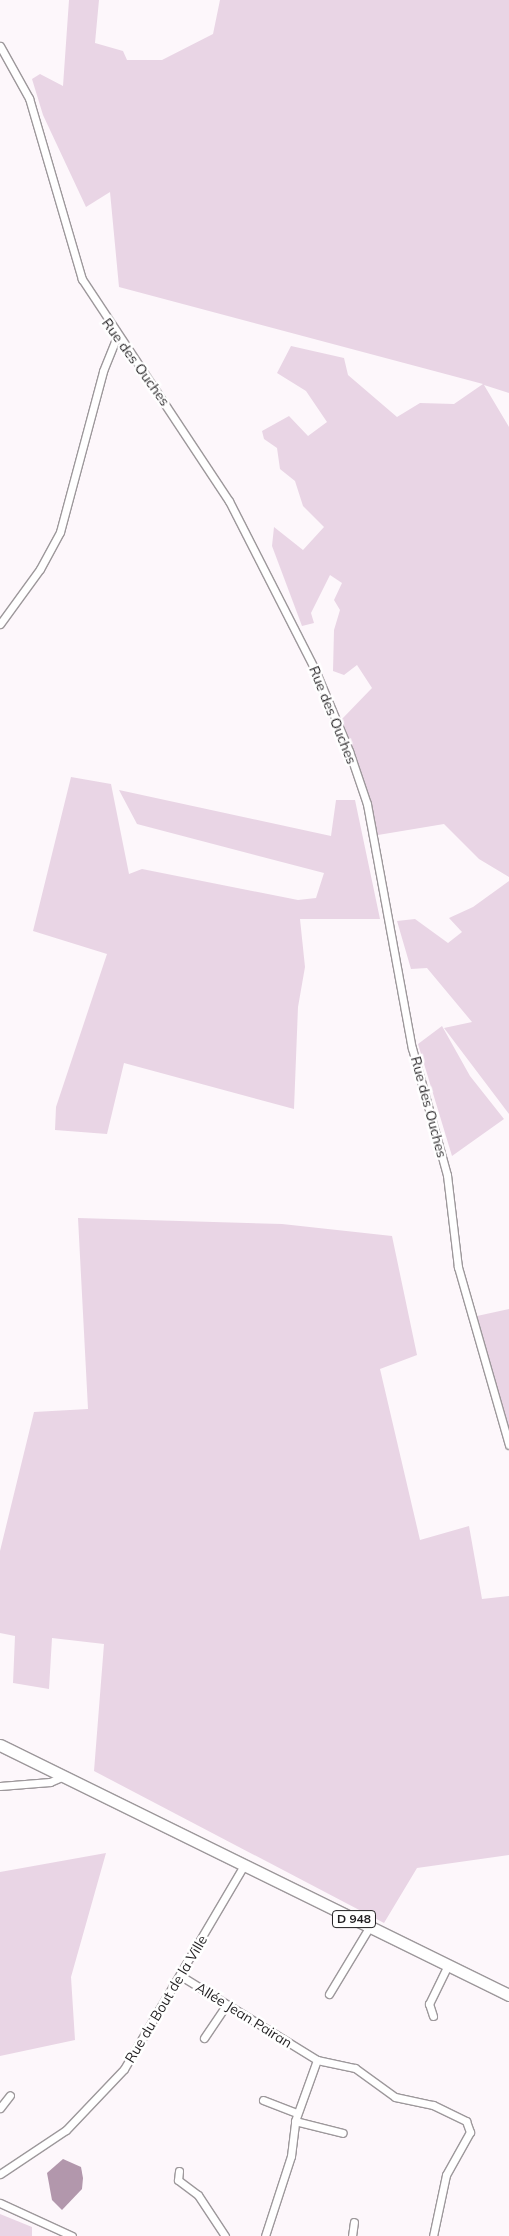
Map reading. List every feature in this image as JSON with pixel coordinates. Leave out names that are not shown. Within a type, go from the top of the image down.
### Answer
[{"type":"main road","name":"D 948","points":[[0,1745],[509,1995]]},
{"type":"street","name":"Rue des Ouches","points":[[0,46],[29,98],[80,272],[117,336],[229,501],[316,672],[349,750],[367,804],[412,1048],[447,1175],[458,1267],[509,1445]]},
{"type":"street","points":[[0,624],[40,569],[60,532],[103,371],[117,336]]},
{"type":"street","points":[[0,1786],[50,1782],[64,1776]]},
{"type":"street","name":"Rue du Bout de la Ville","points":[[0,2174],[66,2130],[100,2097],[139,2049],[244,1865]]},
{"type":"street","points":[[329,1994],[370,1926]]},
{"type":"street","points":[[433,2016],[429,2004],[448,1965]]},
{"type":"street","name":"Allée Jean Pairan","points":[[181,1976],[317,2060],[355,2068],[395,2097],[433,2106],[470,2126],[446,2175],[433,2236]]},
{"type":"street","points":[[204,2038],[226,2005]]},
{"type":"street","points":[[265,2236],[291,2156],[296,2117],[317,2060]]},
{"type":"street","points":[[0,2108],[10,2095]]},
{"type":"street","points":[[263,2100],[296,2117],[343,2133]]},
{"type":"street","points":[[179,2171],[178,2180],[198,2196],[225,2236]]},
{"type":"street","points":[[0,2203],[72,2236]]},
{"type":"street","points":[[352,2236],[354,2222]]},
{"type":"shaded area","points":[[69,0],[99,0],[95,43],[123,51],[127,60],[162,60],[213,34],[220,0],[509,0],[509,393],[484,385],[509,427],[509,877],[479,859],[444,824],[378,835],[341,720],[372,688],[357,665],[344,675],[333,671],[334,630],[340,610],[334,600],[342,583],[330,575],[311,613],[314,623],[302,626],[272,546],[274,527],[303,550],[324,527],[303,506],[295,481],[280,469],[277,448],[264,439],[262,431],[289,416],[308,436],[327,422],[306,391],[277,373],[291,346],[344,358],[348,375],[397,417],[420,403],[454,404],[483,384],[119,287],[110,192],[86,207],[43,115],[32,79],[40,74],[63,86]]},
{"type":"shaded area","points":[[71,777],[111,784],[129,874],[142,869],[298,900],[316,898],[324,873],[137,824],[119,790],[331,836],[336,800],[355,800],[380,919],[300,919],[305,967],[298,1007],[294,1109],[124,1063],[107,1134],[55,1130],[56,1107],[107,954],[33,931]]},
{"type":"shaded area","points":[[509,881],[509,1114],[444,1028],[472,1022],[427,968],[411,969],[397,921],[415,919],[448,943],[462,932],[449,918],[473,907]]},
{"type":"shaded area","points":[[442,1026],[470,1076],[504,1119],[452,1156],[418,1044]]},
{"type":"shaded area","points":[[78,1218],[282,1224],[392,1236],[417,1355],[380,1369],[420,1540],[469,1526],[482,1599],[509,1596],[509,1855],[417,1868],[384,1923],[94,1771],[104,1644],[52,1638],[49,1689],[13,1683],[15,1636],[0,1633],[0,1551],[34,1412],[88,1409]]},
{"type":"shaded area","points":[[509,1309],[509,1429],[477,1316]]},
{"type":"shaded area","points":[[106,1853],[71,1977],[75,2040],[0,2056],[0,1872]]},
{"type":"shaded area","points":[[63,2159],[81,2167],[83,2178],[82,2189],[62,2210],[52,2200],[47,2173]]},
{"type":"shaded area","points":[[0,2214],[32,2227],[32,2236],[0,2236]]}]
